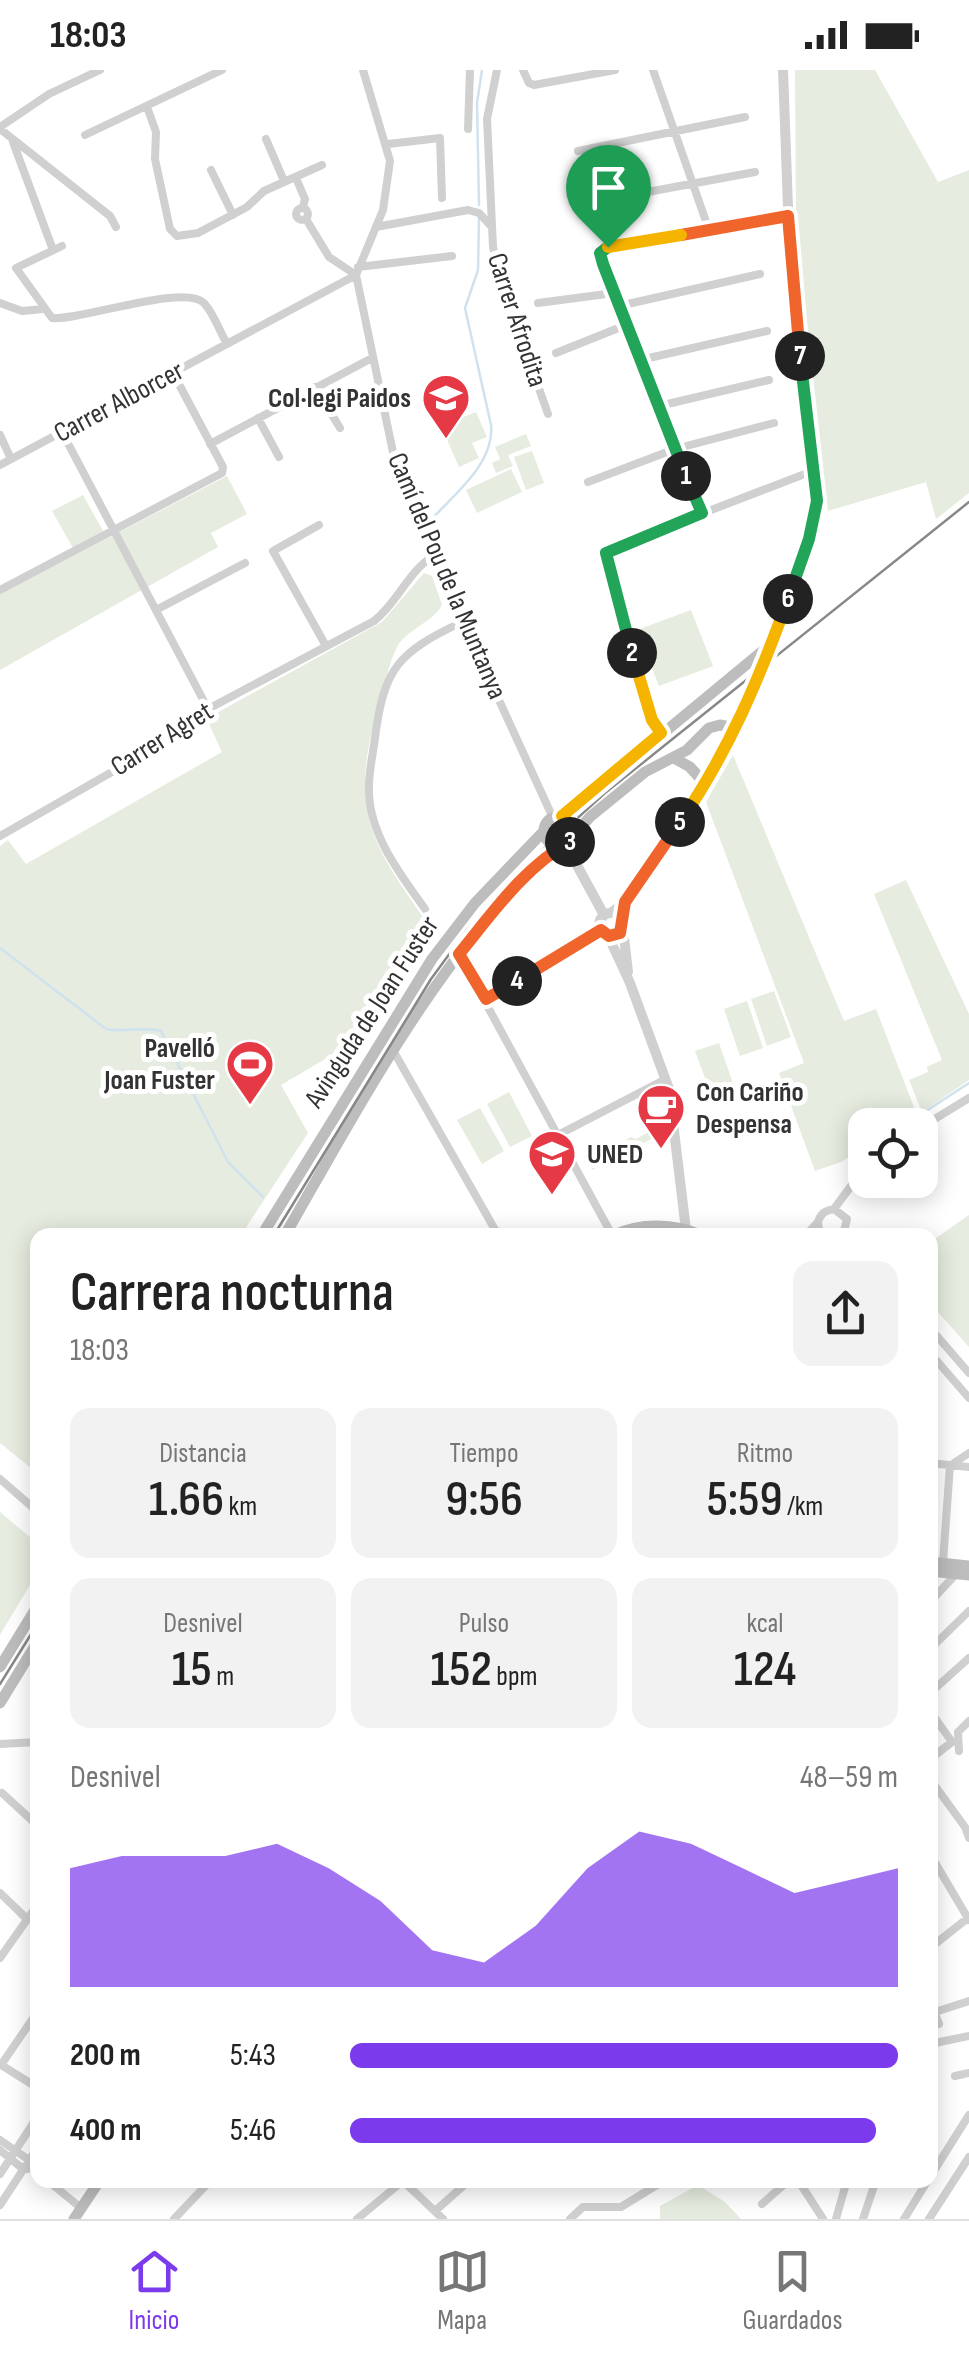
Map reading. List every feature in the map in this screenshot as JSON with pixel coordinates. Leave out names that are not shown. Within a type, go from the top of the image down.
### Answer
[{"type":"main road","points":[[557,817],[772,644]]},
{"type":"main road","name":"Avinguda de Joan Fuster","points":[[289,1228],[394,1052],[459,954],[509,894],[591,816],[645,772],[674,758],[715,726],[736,728]]},
{"type":"main road","points":[[695,742],[695,771]]},
{"type":"main road","points":[[674,758],[695,771],[706,785]]},
{"type":"main road","points":[[544,832],[548,841],[566,842],[571,822],[557,817]]},
{"type":"main road","name":"Avinguda de Joan Fuster","points":[[266,1228],[432,958],[475,904],[557,817]]},
{"type":"main road","points":[[640,1228],[667,1228]]},
{"type":"main road","points":[[938,1563],[969,1566]]},
{"type":"main road","points":[[938,1572],[963,1574]]},
{"type":"main road","points":[[0,1667],[30,1618]]},
{"type":"main road","points":[[0,1702],[30,1654]]},
{"type":"main road","points":[[78,2214],[95,2188]]},
{"type":"street","points":[[100,70],[49,94],[0,128],[104,212],[116,227]]},
{"type":"street","points":[[85,135],[222,70]]},
{"type":"street","points":[[357,271],[388,190],[388,144],[363,70]]},
{"type":"street","points":[[468,129],[470,70]]},
{"type":"street","name":"Carrer Afrodita","points":[[497,70],[488,119],[491,226],[500,278],[548,414]]},
{"type":"street","points":[[523,70],[532,85],[615,70]]},
{"type":"street","points":[[653,70],[709,230]]},
{"type":"street","points":[[686,1228],[666,1079],[630,982],[599,924],[625,902],[706,785],[736,728],[772,644],[812,526],[817,501],[788,216],[783,70]]},
{"type":"street","points":[[147,107],[156,132],[155,159],[172,233],[191,236],[252,204],[261,192],[322,166]]},
{"type":"street","points":[[578,150],[745,117]]},
{"type":"street","points":[[12,138],[58,248],[16,268],[52,318],[143,301],[196,298],[204,302],[228,344]]},
{"type":"street","points":[[388,144],[440,138],[442,198]]},
{"type":"street","points":[[266,139],[284,181]]},
{"type":"street","points":[[211,170],[233,215]]},
{"type":"street","points":[[594,202],[755,172]]},
{"type":"street","points":[[296,178],[305,200],[296,214],[299,220],[306,219],[328,257],[357,271],[452,256]]},
{"type":"street","name":"Carrer Afrodita","points":[[376,227],[468,210],[479,213],[491,226]]},
{"type":"street","points":[[702,513],[614,294],[601,251],[788,216]]},
{"type":"street","name":"Carrer Alborcer","points":[[0,465],[357,271]]},
{"type":"street","name":"Camí del Pou de la Muntanya","points":[[357,271],[372,358],[400,475],[462,622],[557,817]]},
{"type":"street","points":[[619,306],[760,274]]},
{"type":"street","points":[[538,303],[614,294]]},
{"type":"street","points":[[0,303],[22,311],[43,309]]},
{"type":"street","points":[[556,353],[626,325]]},
{"type":"street","points":[[640,360],[767,331]]},
{"type":"street","points":[[210,444],[372,358]]},
{"type":"street","points":[[0,590],[220,475],[223,467],[172,373]]},
{"type":"street","points":[[659,406],[768,380]]},
{"type":"street","points":[[315,387],[340,428]]},
{"type":"street","points":[[258,418],[278,457]]},
{"type":"street","points":[[588,482],[675,448],[774,423]]},
{"type":"street","points":[[62,432],[208,709]]},
{"type":"street","points":[[0,435],[11,459]]},
{"type":"street","points":[[661,733],[652,720],[605,555],[610,549],[814,470]]},
{"type":"street","points":[[319,525],[272,551],[326,646]]},
{"type":"street","name":"Carrer Agret","points":[[0,836],[194,725],[208,709],[379,617],[418,566],[433,556]]},
{"type":"street","points":[[156,610],[245,562]]},
{"type":"street","points":[[426,910],[385,848],[370,805],[370,773],[378,711],[390,673],[418,646],[462,622]]},
{"type":"street","points":[[566,842],[607,914]]},
{"type":"street","points":[[625,902],[623,925],[630,982]]},
{"type":"street","points":[[607,914],[617,914],[623,925]]},
{"type":"street","points":[[486,999],[602,932],[613,936],[623,925]]},
{"type":"street","points":[[459,954],[610,1228]]},
{"type":"street","points":[[394,1052],[494,1228]]},
{"type":"street","points":[[556,1136],[666,1079]]},
{"type":"street","points":[[938,1117],[969,1098]]},
{"type":"street","points":[[812,1228],[823,1212],[834,1209],[848,1190]]},
{"type":"street","points":[[834,1209],[845,1216],[847,1228]]},
{"type":"street","points":[[818,1222],[820,1228]]},
{"type":"street","points":[[938,1337],[969,1373]]},
{"type":"street","points":[[938,1362],[969,1398]]},
{"type":"street","points":[[950,1464],[969,1453]]},
{"type":"street","points":[[938,1463],[969,1466]]},
{"type":"street","points":[[938,1549],[950,1464]]},
{"type":"street","points":[[0,1478],[30,1505]]},
{"type":"street","points":[[938,1595],[963,1574]]},
{"type":"street","points":[[938,1641],[969,1611]]},
{"type":"street","points":[[938,1686],[969,1658]]},
{"type":"street","points":[[960,1746],[958,1732],[969,1721]]},
{"type":"street","points":[[938,1728],[960,1746]]},
{"type":"street","points":[[0,1744],[30,1742]]},
{"type":"street","points":[[938,1790],[966,1827],[969,1838]]},
{"type":"street","points":[[2,1793],[30,1819]]},
{"type":"street","points":[[938,1868],[968,1920],[938,1942]]},
{"type":"street","points":[[0,1893],[26,1919]]},
{"type":"street","points":[[0,1958],[30,1914]]},
{"type":"street","points":[[938,2011],[969,2001]]},
{"type":"street","points":[[938,2019],[940,2024]]},
{"type":"street","points":[[30,2023],[2,2064],[30,2083]]},
{"type":"street","points":[[938,2042],[969,2036]]},
{"type":"street","points":[[956,2076],[969,2073]]},
{"type":"street","points":[[938,2157],[969,2115]]},
{"type":"street","points":[[0,2174],[30,2128]]},
{"type":"street","points":[[0,2140],[16,2150],[30,2168]]},
{"type":"street","points":[[0,2150],[30,2168]]},
{"type":"street","points":[[930,2219],[969,2158]]},
{"type":"street","points":[[0,2204],[30,2168]]},
{"type":"street","points":[[54,2188],[78,2214]]},
{"type":"street","points":[[177,2216],[203,2188]]},
{"type":"street","points":[[357,2219],[394,2188]]},
{"type":"street","points":[[411,2188],[443,2219]]},
{"type":"street","points":[[435,2212],[461,2188]]},
{"type":"street","points":[[570,2219],[584,2207],[621,2207],[652,2188]]},
{"type":"street","points":[[762,2204],[780,2188]]},
{"type":"street","points":[[803,2188],[822,2219]]},
{"type":"street","points":[[836,2219],[845,2188]]},
{"type":"street","points":[[864,2219],[874,2188]]},
{"type":"street","points":[[904,2219],[923,2188]]},
{"type":"street","points":[[177,2216],[192,2219]]},
{"type":"shaded area","points":[[795,70],[875,70],[938,182],[969,170],[969,493],[936,519],[926,482],[828,511],[796,222]]},
{"type":"shaded area","points":[[476,412],[487,437],[472,443],[479,458],[459,467],[441,426]]},
{"type":"shaded area","points":[[526,434],[531,446],[508,455],[513,466],[496,473],[492,463],[500,459],[495,447]]},
{"type":"shaded area","points":[[532,451],[544,483],[526,490],[514,457]]},
{"type":"shaded area","points":[[511,469],[522,492],[477,513],[466,490]]},
{"type":"shaded area","points":[[227,476],[247,514],[211,533],[218,547],[0,670],[0,594]]},
{"type":"shaded area","points":[[83,495],[103,531],[73,548],[52,511]]},
{"type":"shaded area","points":[[424,573],[432,576],[442,605],[401,641],[394,654],[369,744],[365,775],[366,803],[382,852],[435,934],[375,1028],[356,1031],[332,1055],[281,1085],[308,1133],[246,1228],[30,1228],[30,1467],[0,1443],[0,846],[8,840],[26,864],[222,752],[209,724],[213,715],[382,622]]},
{"type":"shaded area","points":[[691,610],[713,666],[659,686],[637,630]]},
{"type":"shaded area","points":[[733,755],[844,1021],[876,1009],[914,1108],[848,1108],[848,1158],[815,1171],[779,1073],[804,1063],[706,802]]},
{"type":"shaded area","points":[[906,880],[969,1014],[969,1080],[928,1108],[920,1108],[909,1080],[928,1072],[927,1067],[942,1060],[874,894]]},
{"type":"shaded area","points":[[774,991],[791,1037],[767,1046],[751,999]]},
{"type":"shaded area","points":[[747,1001],[763,1048],[740,1056],[724,1009]]},
{"type":"shaded area","points":[[719,1043],[735,1089],[712,1097],[695,1051]]},
{"type":"shaded area","points":[[509,1092],[532,1136],[510,1147],[487,1104]]},
{"type":"shaded area","points":[[480,1108],[504,1151],[482,1164],[457,1120]]},
{"type":"shaded area","points":[[654,1129],[657,1136],[592,1170],[588,1160]]},
{"type":"shaded area","points":[[969,1215],[969,1347],[938,1312],[938,1236]]},
{"type":"shaded area","points":[[0,1512],[30,1537],[30,1585],[0,1635]]},
{"type":"shaded area","points":[[693,2188],[703,2188],[725,2202],[741,2219],[660,2219],[660,2206]]},
{"type":"waterway","points":[[479,205],[477,103],[482,70]]},
{"type":"waterway","points":[[429,522],[479,466],[490,439],[491,425],[465,308],[478,270],[479,218]]},
{"type":"waterway","points":[[0,948],[106,1029],[161,1031],[228,1162],[263,1197]]},
{"type":"waterway","points":[[931,1108],[969,1083]]},
{"type":"tram line","points":[[278,1228],[431,979],[516,874],[605,793],[969,502]]},
{"type":"tram line","points":[[0,1684],[30,1636]]},
{"type":"place","name":"Col·legi Paidos","points":[[446,440]]},
{"type":"place","name":"Pavelló Joan Fuster","points":[[250,1106]]},
{"type":"place","name":"Con Cariño Despensa","points":[[661,1150]]},
{"type":"place","name":"UNED","points":[[552,1196]]},
{"type":"route","points":[[788,216],[817,501],[815,516],[764,666],[736,728],[706,785],[625,902],[620,933],[609,936],[601,930],[486,999],[459,954],[534,868],[558,846],[571,840],[573,826],[562,816],[661,733],[652,720],[606,553],[702,513],[603,264],[600,253],[608,247],[788,216]]}]
